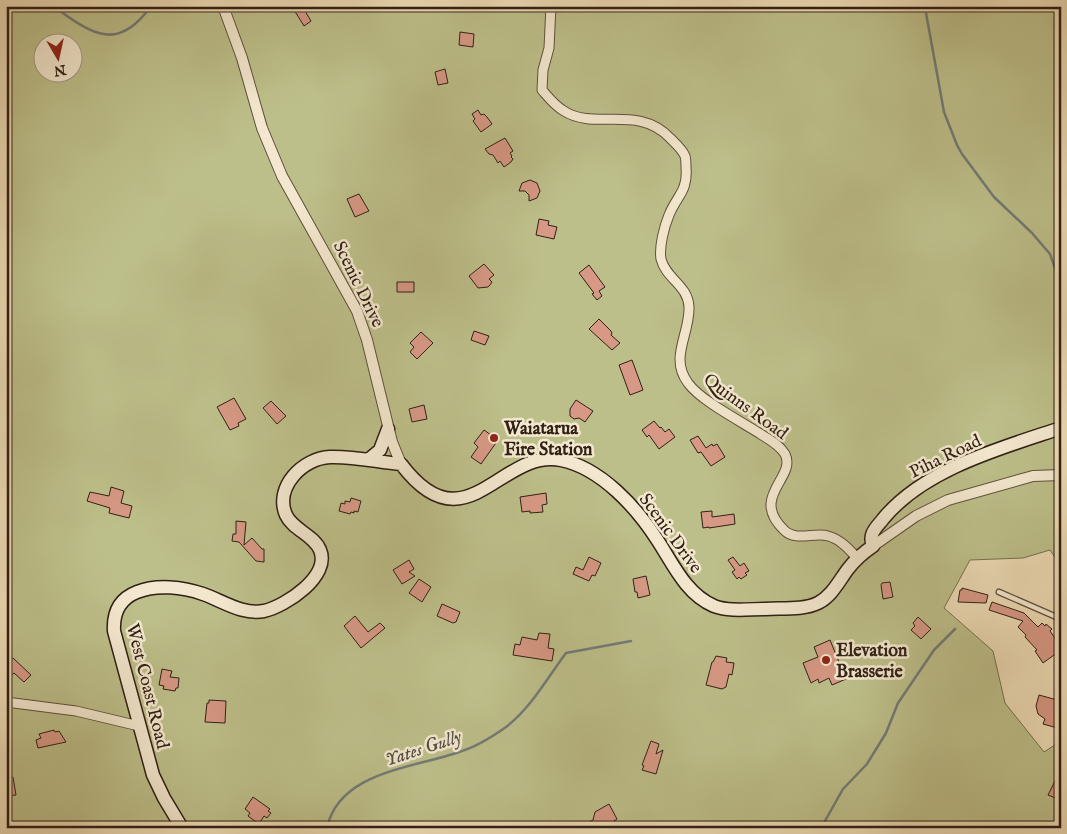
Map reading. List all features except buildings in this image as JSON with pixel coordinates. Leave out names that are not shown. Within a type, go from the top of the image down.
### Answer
[{"type":"main road","name":"Piha Road","points":[[873,546],[871,541],[872,534],[888,513],[912,491],[933,477],[1019,442],[1061,428]]},
{"type":"main road","points":[[368,460],[380,450],[388,429]]},
{"type":"main road","name":"West Coast Road","points":[[182,828],[158,787],[149,763],[114,631],[114,617],[120,604],[131,594],[166,587],[204,594],[233,607],[249,611],[264,611],[280,604],[311,582],[322,564],[320,550],[316,544],[295,526],[287,515],[284,502],[291,478],[303,467],[328,457],[401,464]]},
{"type":"main road","name":"Scenic Drive","points":[[401,464],[410,476],[426,489],[444,497],[453,498],[471,496],[535,462],[552,460],[575,465],[604,482],[629,502],[640,514],[687,585],[704,601],[722,609],[746,610],[813,605],[832,592],[857,558],[873,546]]},
{"type":"street","name":"Scenic Drive","points":[[223,6],[242,58],[262,128],[282,176],[357,312],[367,340],[388,429],[401,464]]},
{"type":"street","name":"Quinns Road","points":[[551,6],[549,48],[543,70],[542,90],[551,101],[564,112],[580,117],[623,118],[661,128],[685,156],[687,178],[683,193],[669,215],[662,244],[662,260],[671,276],[685,291],[689,306],[688,318],[679,353],[680,369],[688,384],[702,396],[773,442],[785,454],[784,472],[773,493],[771,503],[774,516],[783,529],[787,533],[799,536],[825,535],[832,537],[850,550],[857,558]]},
{"type":"street","name":"Scenic Drive","points":[[873,546],[923,512],[948,500],[1028,477],[1061,475]]},
{"type":"street","points":[[6,702],[76,711],[140,726]]},
{"type":"lane","points":[[999,592],[1061,619]]},
{"type":"green space","points":[[6,6],[1061,6],[1061,566],[1050,550],[1023,558],[970,560],[944,608],[993,651],[1005,703],[1044,752],[1061,741],[1061,828],[6,828]]},
{"type":"waterway","points":[[53,6],[92,31],[103,34],[115,34],[127,30],[139,21],[151,6]]},
{"type":"waterway","points":[[923,6],[926,13],[944,112],[957,145],[994,197],[1032,233],[1050,254],[1057,274],[1061,279]]},
{"type":"waterway","points":[[821,828],[843,789],[867,764],[886,733],[898,703],[934,650],[955,629]]},
{"type":"waterway","name":"Yates Gully","points":[[327,828],[334,809],[346,794],[362,783],[401,768],[465,750],[506,727],[531,702],[566,653],[631,641]]},
{"type":"place","name":"Waiatarua Fire Station","points":[[494,438]]},
{"type":"place","name":"Elevation Brasserie","points":[[826,660]]}]
